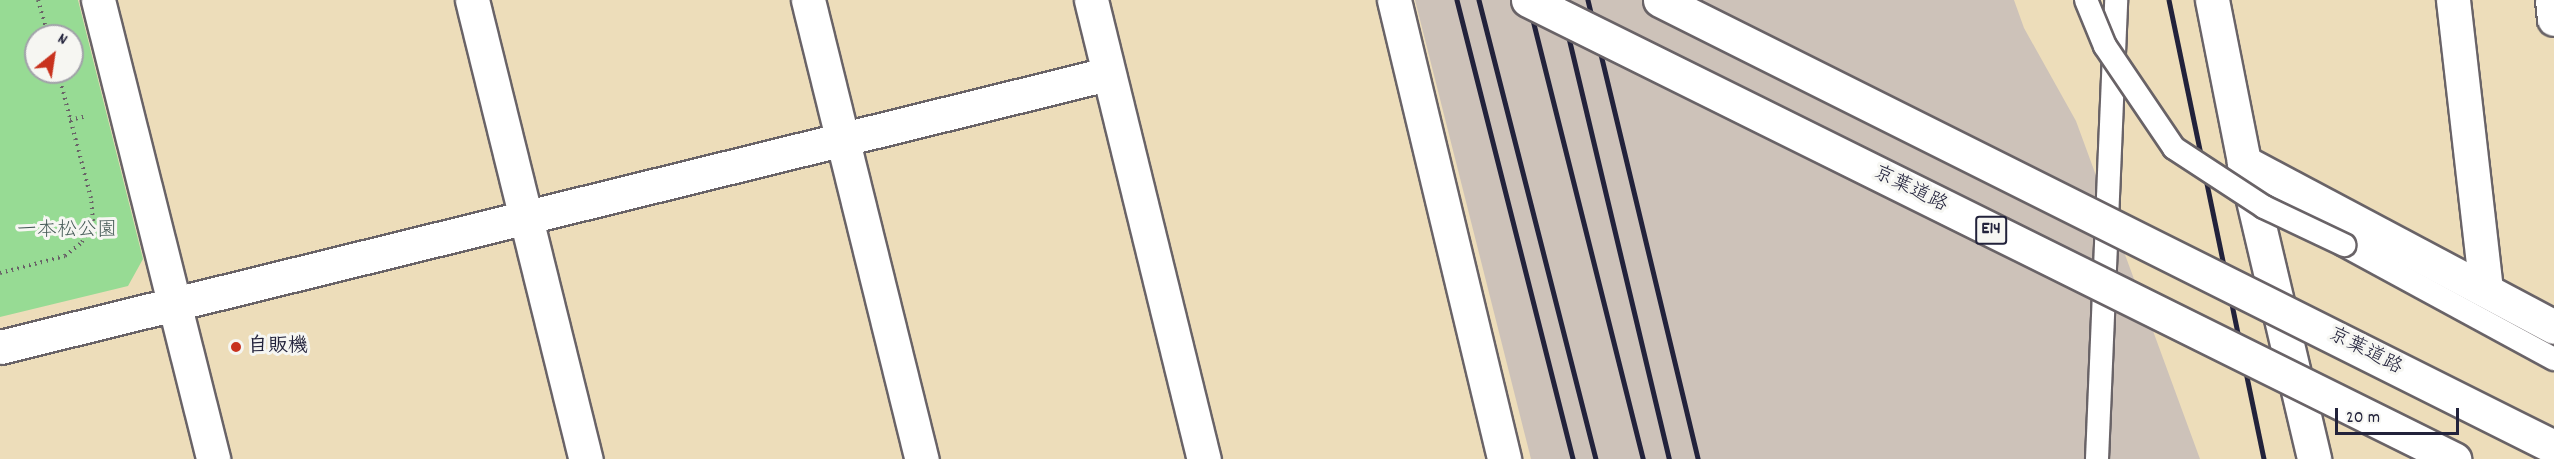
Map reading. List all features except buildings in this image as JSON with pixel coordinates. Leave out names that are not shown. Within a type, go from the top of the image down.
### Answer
[{"type":"main road","points":[[98,0],[213,459]]},
{"type":"main road","points":[[472,0],[586,459]]},
{"type":"main road","points":[[808,0],[922,459]]},
{"type":"main road","points":[[1091,0],[1107,74],[1204,459]]},
{"type":"main road","points":[[1394,0],[1504,459]]},
{"type":"main road","name":"京葉道路","points":[[1528,0],[2454,459]]},
{"type":"main road","name":"京葉道路","points":[[1660,0],[2554,447]]},
{"type":"main road","points":[[2212,0],[2244,162],[2314,459]]},
{"type":"main road","points":[[2452,0],[2486,290]]},
{"type":"main road","points":[[2552,0],[2554,19]]},
{"type":"main road","points":[[0,347],[1107,74]]},
{"type":"main road","points":[[2244,162],[2554,327]]},
{"type":"lane","points":[[2086,0],[2105,46],[2174,148],[2264,207],[2344,245],[2554,359]]},
{"type":"lane","points":[[2097,459],[2116,0]]},
{"type":"path","points":[[38,0],[45,24]]},
{"type":"path","points":[[0,273],[65,256],[82,242],[93,221],[92,198],[61,84]]},
{"type":"shaded area","points":[[1415,0],[2014,0],[2024,28],[2076,121],[2200,459],[1531,459]]},
{"type":"green space","name":"一本松公園","points":[[0,0],[78,0],[143,259],[128,286],[0,317]]},
{"type":"railway","points":[[1457,0],[1573,459]]},
{"type":"railway","points":[[1479,0],[1596,459]]},
{"type":"railway","points":[[1528,0],[1643,459]]},
{"type":"railway","points":[[1560,0],[1669,459]]},
{"type":"railway","points":[[1588,0],[1698,459]]},
{"type":"railway","points":[[2169,0],[2264,459]]},
{"type":"place","name":"自販機","points":[[236,347]]}]
